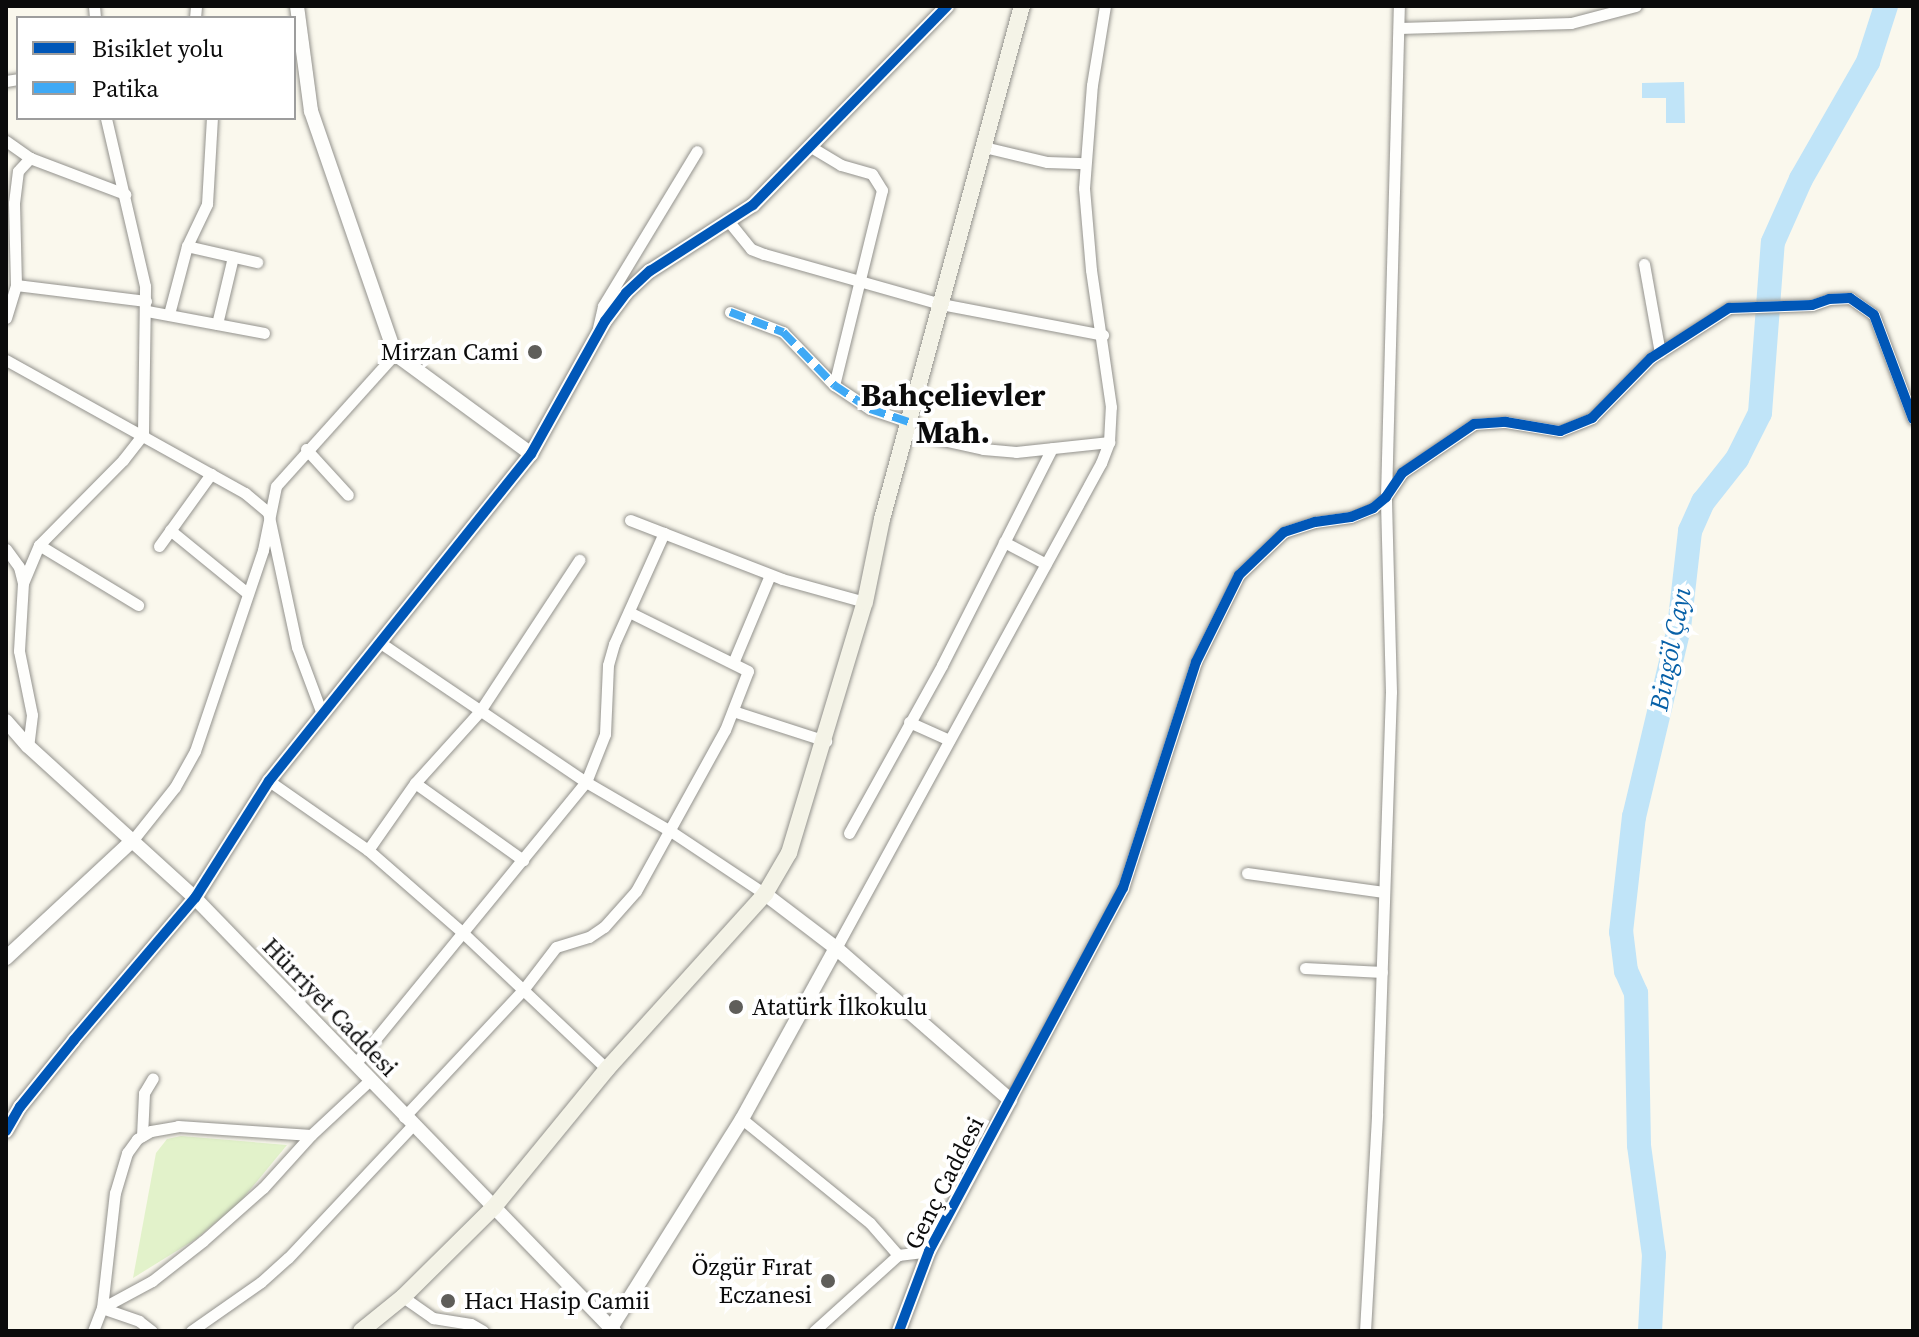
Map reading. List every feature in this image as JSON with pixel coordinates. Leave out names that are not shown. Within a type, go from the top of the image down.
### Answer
[{"type":"main road","points":[[361,1331],[403,1297],[494,1207],[607,1069],[765,894],[789,853],[826,741],[865,602],[882,519],[1022,6]]},
{"type":"street","points":[[297,6],[311,111],[395,354],[531,454]]},
{"type":"street","points":[[6,1131],[20,1107],[74,1040],[195,898],[269,781],[382,644],[531,454],[596,337],[639,280],[753,205],[947,6]]},
{"type":"street","points":[[612,1330],[742,1119],[1046,564],[1109,442],[1111,407],[1103,335],[1091,270],[1085,163],[1092,85],[1105,6]]},
{"type":"street","points":[[1365,1331],[1391,692],[1386,497],[1399,6]]},
{"type":"street","points":[[1399,28],[1571,23],[1636,6]]},
{"type":"street","points":[[23,583],[39,545],[123,460],[143,434],[146,306],[125,194],[106,120]]},
{"type":"street","points":[[169,314],[187,246],[207,204],[212,120]]},
{"type":"street","points":[[6,141],[30,158],[125,194]]},
{"type":"street","points":[[811,147],[841,165],[872,174],[881,185],[834,385]]},
{"type":"street","points":[[984,147],[1025,159],[1085,163]]},
{"type":"street","points":[[596,337],[603,306],[697,151]]},
{"type":"street","points":[[6,318],[16,285],[10,226],[18,171],[30,158]]},
{"type":"street","points":[[730,223],[751,249],[941,304],[1103,335]]},
{"type":"street","points":[[187,246],[257,262]]},
{"type":"street","points":[[217,324],[233,257]]},
{"type":"street","points":[[1644,264],[1660,353]]},
{"type":"street","points":[[16,285],[146,306],[169,314],[264,333]]},
{"type":"street","points":[[382,644],[586,782],[672,832],[765,894],[836,948],[1010,1100],[1123,888],[1196,662],[1239,575],[1284,532],[1315,522],[1351,517],[1373,508],[1386,497],[1402,473],[1474,424],[1506,422],[1560,431],[1592,418],[1660,353],[1729,308],[1812,305],[1829,299],[1850,298],[1874,315],[1913,419]]},
{"type":"street","points":[[730,312],[783,332],[834,385],[870,409],[907,427],[983,449],[1016,452],[1109,442]]},
{"type":"street","points":[[6,958],[132,841],[175,787],[195,751],[246,592],[263,550],[268,512],[276,486],[306,449],[395,354]]},
{"type":"street","points":[[6,360],[245,493],[268,512],[297,647],[322,714]]},
{"type":"street","points":[[849,833],[1052,448]]},
{"type":"street","points":[[306,449],[348,495]]},
{"type":"street","points":[[159,546],[211,474]]},
{"type":"street","points":[[630,520],[770,575],[865,602]]},
{"type":"street","points":[[170,530],[246,592]]},
{"type":"street","points":[[355,1064],[586,782],[605,734],[608,665],[664,533]]},
{"type":"street","points":[[1004,542],[1046,564]]},
{"type":"street","points":[[39,545],[138,605]]},
{"type":"street","points":[[6,549],[19,567],[23,583],[19,651],[32,715],[28,746]]},
{"type":"street","points":[[368,850],[415,783],[480,711],[579,560]]},
{"type":"street","points":[[733,663],[770,575]]},
{"type":"street","points":[[191,1331],[261,1282],[288,1258],[523,990],[556,947],[589,937],[615,915],[636,891],[672,832],[733,711],[748,671],[629,612]]},
{"type":"street","points":[[733,711],[826,741]]},
{"type":"street","name":"Hürriyet Caddesi","points":[[6,721],[28,746],[195,898],[612,1330]]},
{"type":"street","points":[[909,722],[949,740]]},
{"type":"street","points":[[269,781],[368,850],[463,933],[607,1069]]},
{"type":"street","points":[[415,783],[523,860]]},
{"type":"street","points":[[1247,873],[1384,892]]},
{"type":"street","points":[[1305,968],[1382,972]]},
{"type":"street","points":[[142,1136],[144,1093],[153,1078]]},
{"type":"street","points":[[102,1308],[152,1281],[203,1241],[263,1188],[311,1135],[370,1080]]},
{"type":"street","name":"Genç Caddesi","points":[[899,1331],[929,1251],[1010,1100]]},
{"type":"street","points":[[742,1119],[870,1223],[898,1255]]},
{"type":"street","points":[[93,1331],[102,1308],[115,1193],[127,1153],[142,1136],[178,1126],[311,1135]]},
{"type":"street","points":[[814,1331],[898,1255],[929,1251]]},
{"type":"street","points":[[403,1297],[433,1318],[471,1324],[483,1331]]},
{"type":"street","points":[[102,1308],[139,1321],[152,1331]]},
{"type":"green space","points":[[181,1136],[287,1145],[240,1202],[196,1239],[133,1278],[156,1153],[167,1139]]},
{"type":"water","points":[[1684,82],[1685,123],[1666,123],[1666,98],[1642,98],[1642,83]]},
{"type":"waterway","name":"Bingöl Çayı","points":[[1650,1331],[1654,1255],[1639,1145],[1636,993],[1626,971],[1621,932],[1634,817],[1679,628],[1690,531],[1703,502],[1737,459],[1760,413],[1773,242],[1801,179],[1868,62],[1886,6]]},
{"type":"marked path","points":[[730,312],[783,332],[834,385],[870,409],[909,422]]},
{"type":"cycle path","points":[[6,1131],[20,1107],[74,1040],[195,898],[269,781],[531,454],[605,321],[626,293],[650,271],[753,205],[947,6]]},
{"type":"cycle path","points":[[899,1331],[929,1251],[1123,888],[1196,662],[1239,575],[1284,532],[1315,522],[1351,517],[1373,508],[1386,497],[1402,473],[1474,424],[1506,422],[1560,431],[1592,418],[1651,358],[1729,308],[1812,305],[1829,299],[1850,298],[1874,315],[1913,419]]},
{"type":"place","name":"Mirzan Cami","points":[[535,352]]},
{"type":"place","name":"Atatürk İlkokulu","points":[[736,1007]]},
{"type":"place","name":"Özgür Fırat Eczanesi","points":[[828,1281]]},
{"type":"place","name":"Hacı Hasip Camii","points":[[448,1301]]},
{"type":"district","name":"Bahçelievler Mah.","points":[[953,414]]}]
